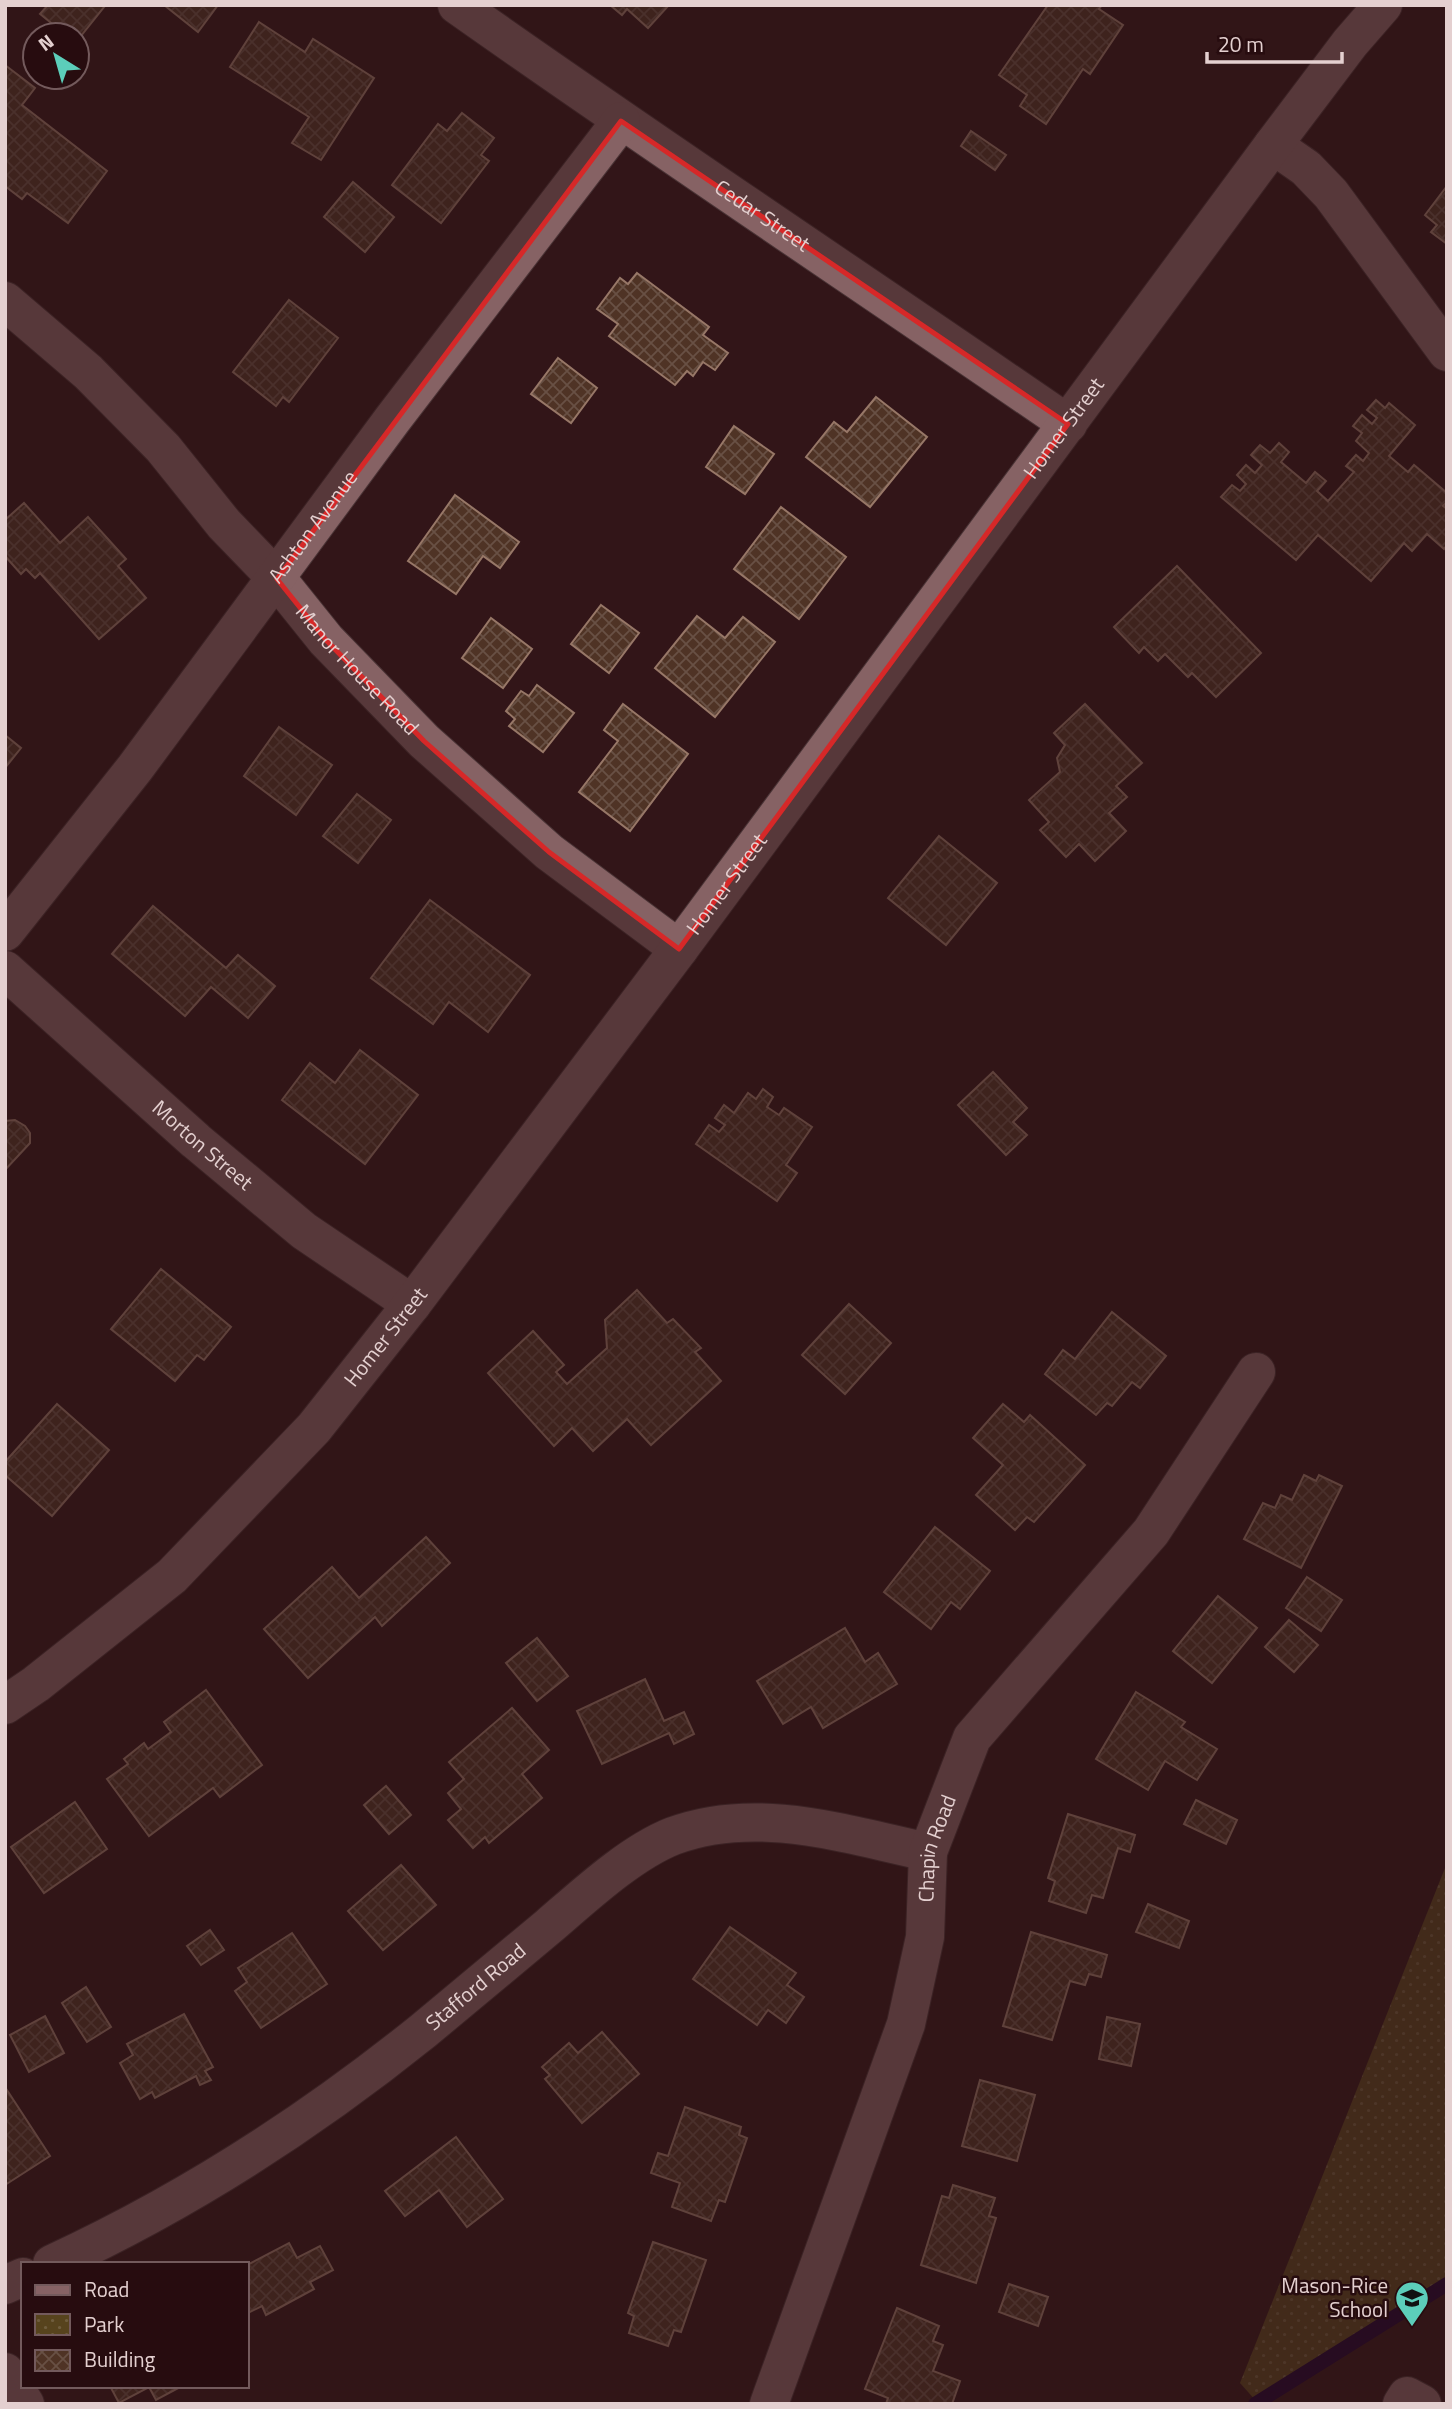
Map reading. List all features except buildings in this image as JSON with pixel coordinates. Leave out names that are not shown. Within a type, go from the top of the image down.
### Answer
[{"type":"street","name":"Cedar Street","points":[[457,5],[621,121],[1068,424]]},
{"type":"street","name":"Homer Street","points":[[5,1704],[36,1684],[172,1576],[314,1428],[412,1304],[679,949],[1273,145],[1350,43],[1383,5]]},
{"type":"street","name":"Ashton Avenue","points":[[5,932],[135,768],[392,420],[621,121]]},
{"type":"street","points":[[1273,145],[1306,168],[1331,194],[1447,352]]},
{"type":"street","name":"Manor House Road","points":[[5,301],[88,372],[163,448],[224,524],[277,579],[327,640],[424,741],[548,852],[679,949]]},
{"type":"street","name":"Morton Street","points":[[5,970],[196,1141],[304,1231],[412,1304]]},
{"type":"street","name":"Chapin Road","points":[[769,2404],[906,2024],[925,1937],[928,1852],[972,1738],[1151,1532],[1256,1373]]},
{"type":"street","name":"Stafford Road","points":[[56,2262],[114,2235],[237,2162],[359,2082],[493,1974],[596,1886],[628,1862],[673,1836],[730,1823],[799,1824],[928,1852]]},
{"type":"street","points":[[5,2285],[21,2278]]},
{"type":"street","points":[[5,2372],[25,2404]]},
{"type":"street","points":[[1402,2404],[1407,2396],[1422,2404]]},
{"type":"highlighted area","points":[[621,121],[1068,424],[679,949],[549,852],[424,741],[326,640],[277,579]]},
{"type":"green space","points":[[1447,1863],[1447,2284],[1257,2402],[1240,2383]]},
{"type":"waterway","points":[[1255,2404],[1447,2284]]},
{"type":"place","name":"Mason-Rice School","points":[[1412,2328]]}]
